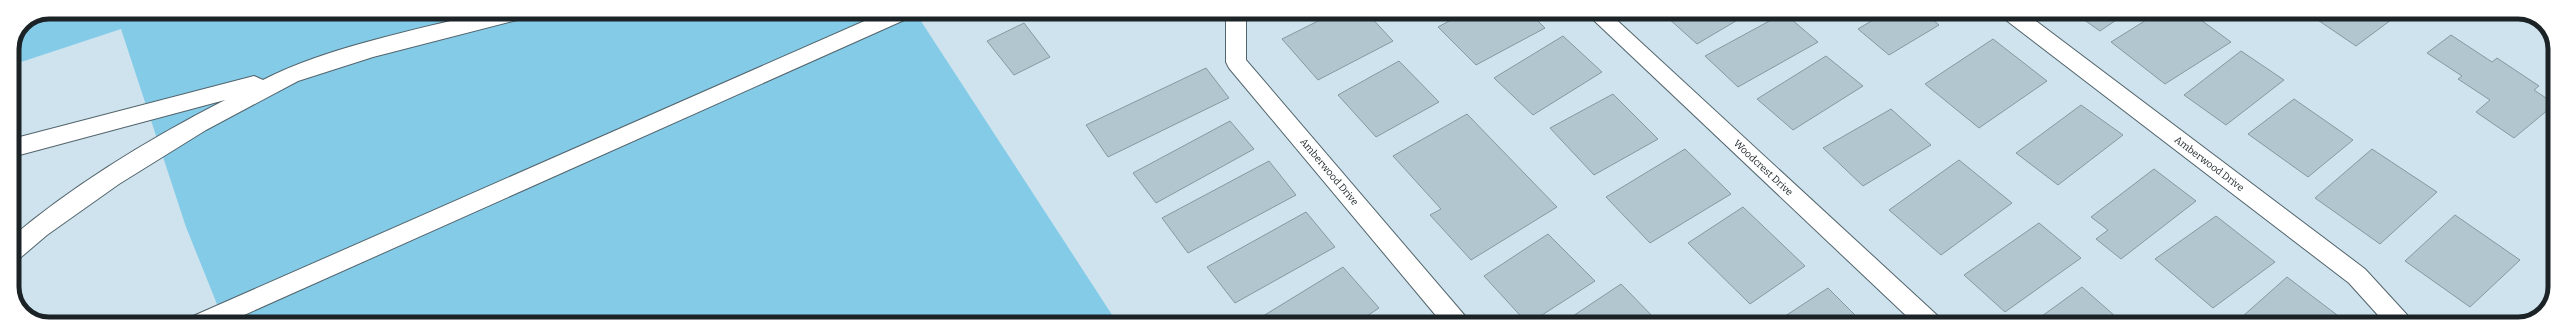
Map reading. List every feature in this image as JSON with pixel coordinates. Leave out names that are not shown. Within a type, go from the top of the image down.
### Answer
[{"type":"street","points":[[19,146],[290,75],[372,49],[490,19]]},
{"type":"street","points":[[216,317],[888,19]]},
{"type":"street","name":"Amberwood Drive","points":[[1236,19],[1236,62],[1452,317]]},
{"type":"street","name":"Woodcrest Drive","points":[[1603,19],[1923,317]]},
{"type":"street","name":"Amberwood Drive","points":[[2018,19],[2357,276],[2395,317]]},
{"type":"street","points":[[19,244],[39,228],[112,178],[198,124],[290,75]]},
{"type":"shaded area","points":[[49,19],[920,19],[1113,317],[222,317],[186,227],[121,29],[19,63],[19,49],[21,37],[24,32],[37,21]]},
{"type":"building","points":[[1322,19],[1373,19],[1393,41],[1318,80],[1282,39]]},
{"type":"building","points":[[1453,19],[1536,19],[1545,28],[1476,65],[1438,27]]},
{"type":"building","points":[[1669,19],[1739,19],[1697,44]]},
{"type":"building","points":[[1773,19],[1791,19],[1818,42],[1738,87],[1705,56]]},
{"type":"building","points":[[1874,19],[1932,19],[1939,25],[1889,55],[1858,29]]},
{"type":"building","points":[[2083,19],[2118,19],[2100,31]]},
{"type":"building","points":[[2148,19],[2200,19],[2231,42],[2165,84],[2111,42]]},
{"type":"building","points":[[2316,19],[2391,20],[2356,46]]},
{"type":"building","points":[[1024,23],[1050,57],[1014,75],[987,41]]},
{"type":"building","points":[[2451,35],[2492,62],[2497,58],[2539,86],[2534,90],[2548,99],[2548,110],[2514,138],[2476,112],[2490,100],[2458,79],[2462,76],[2427,53]]},
{"type":"building","points":[[1563,36],[1602,72],[1533,115],[1494,78]]},
{"type":"building","points":[[1993,39],[2047,81],[1979,128],[1925,84]]},
{"type":"building","points":[[2241,51],[2284,80],[2226,125],[2184,95]]},
{"type":"building","points":[[1826,56],[1863,86],[1793,130],[1757,99]]},
{"type":"building","points":[[1399,61],[1439,102],[1376,137],[1338,95]]},
{"type":"building","points":[[1206,68],[1229,98],[1108,157],[1086,125]]},
{"type":"building","points":[[1613,94],[1658,139],[1594,175],[1550,128]]},
{"type":"building","points":[[2294,99],[2353,140],[2308,177],[2248,134]]},
{"type":"building","points":[[2081,105],[2123,135],[2058,185],[2016,153]]},
{"type":"building","points":[[1891,109],[1931,145],[1863,186],[1823,148]]},
{"type":"building","points":[[1467,114],[1557,207],[1471,260],[1430,215],[1441,209],[1393,156]]},
{"type":"building","points":[[1230,121],[1254,149],[1156,203],[1133,173]]},
{"type":"building","points":[[1685,149],[1731,194],[1650,243],[1606,197]]},
{"type":"building","points":[[2372,149],[2437,192],[2380,244],[2315,198]]},
{"type":"building","points":[[1959,160],[2012,203],[1941,255],[1889,210]]},
{"type":"building","points":[[1269,161],[1296,195],[1188,253],[1162,218]]},
{"type":"building","points":[[2154,169],[2196,201],[2121,259],[2096,239],[2108,230],[2091,217]]},
{"type":"building","points":[[1743,207],[1805,266],[1750,304],[1688,243]]},
{"type":"building","points":[[1306,212],[1335,247],[1235,303],[1207,267]]},
{"type":"building","points":[[2455,215],[2520,260],[2470,307],[2405,261]]},
{"type":"building","points":[[2216,216],[2275,262],[2213,308],[2155,259]]},
{"type":"building","points":[[2039,223],[2081,258],[2005,312],[1964,275]]},
{"type":"building","points":[[1548,234],[1595,281],[1539,317],[1522,317],[1484,276]]},
{"type":"building","points":[[1343,267],[1379,308],[1366,317],[1262,317]]},
{"type":"building","points":[[2287,277],[2337,315],[2335,317],[2242,317]]},
{"type":"building","points":[[1621,284],[1653,317],[1572,317]]},
{"type":"building","points":[[2082,287],[2116,317],[2041,317]]},
{"type":"building","points":[[1828,288],[1857,317],[1784,317]]}]
